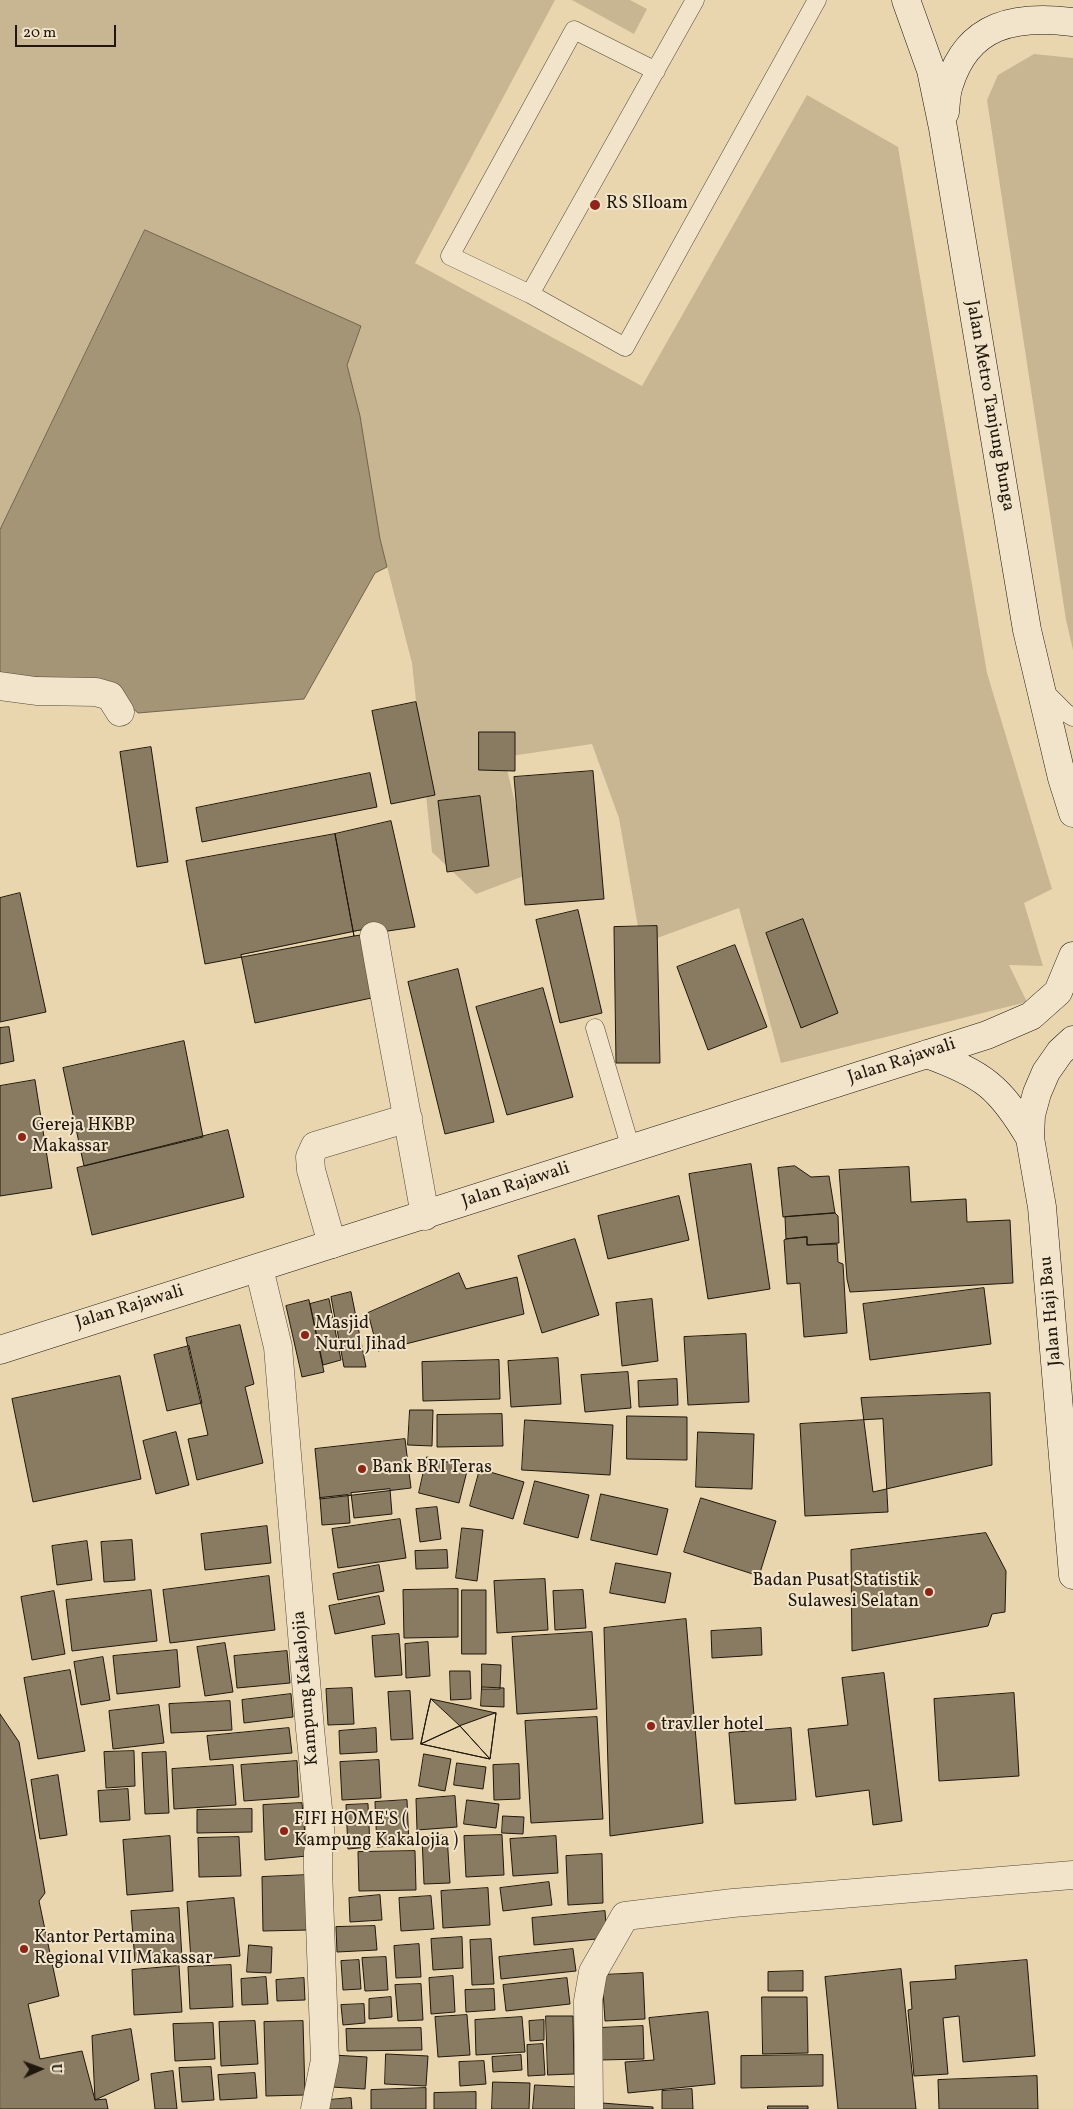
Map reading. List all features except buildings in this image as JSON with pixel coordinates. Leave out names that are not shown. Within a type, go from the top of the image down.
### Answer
[{"type":"main road","name":"Jalan Metro Tanjung Bunga","points":[[906,0],[931,70],[943,128],[1026,620],[1062,778],[1073,813]]},
{"type":"main road","points":[[943,128],[948,86],[959,60],[969,46],[987,32],[1016,21],[1044,18],[1073,22]]},
{"type":"main road","points":[[0,686],[36,691],[96,692],[110,696],[120,712]]},
{"type":"main road","points":[[374,936],[394,1056],[408,1118],[425,1216]]},
{"type":"main road","name":"Jalan Rajawali","points":[[4,1342],[259,1268],[987,1035],[1031,1016],[1058,992],[1073,956]]},
{"type":"main road","name":"Jalan Haji Bau","points":[[1073,1040],[1060,1052],[1037,1093],[1031,1115],[1030,1138],[1043,1216],[1073,1575]]},
{"type":"main road","name":"Jalan Haji Bau","points":[[927,1054],[975,1074],[997,1091],[1013,1108],[1030,1138]]},
{"type":"main road","points":[[332,1244],[310,1170],[310,1152],[315,1146],[408,1118]]},
{"type":"main road","name":"Kampung Kakalojia","points":[[259,1268],[278,1346],[309,1720],[321,1840],[318,1853],[318,1870],[325,2060],[315,2109]]},
{"type":"main road","points":[[589,2109],[588,2001],[593,1972],[624,1916],[733,1904],[1073,1875]]},
{"type":"lane","points":[[530,294],[695,0]]},
{"type":"lane","points":[[656,71],[574,30],[450,256],[530,294],[625,347],[817,0]]},
{"type":"lane","points":[[1040,687],[1066,714],[1073,717]]},
{"type":"lane","points":[[595,1028],[631,1149]]},
{"type":"shaded area","points":[[0,0],[555,0],[415,263],[642,386],[807,95],[898,147],[987,673],[1052,889],[1024,903],[1043,966],[1009,965],[1027,1002],[781,1063],[739,908],[641,944],[619,818],[592,744],[504,757],[532,873],[476,894],[432,852],[412,663],[380,539],[360,416],[347,365],[361,326],[145,230],[0,530]]},
{"type":"shaded area","points":[[572,0],[630,0],[647,9],[634,34]]},
{"type":"shaded area","points":[[1034,54],[1073,58],[1073,650],[1066,620],[987,100],[998,75]]},
{"type":"shaded area","points":[[145,230],[361,326],[347,365],[360,416],[380,539],[387,567],[375,573],[304,699],[138,713],[111,689],[0,676],[0,530]]},
{"type":"place","name":"RS SIloam","points":[[595,205]]},
{"type":"place","name":"Gereja HKBP Makassar","points":[[22,1137]]},
{"type":"place","name":"Masjid Nurul Jihad","points":[[305,1335]]},
{"type":"place","name":"Bank BRI Teras","points":[[362,1469]]},
{"type":"place","name":"Badan Pusat Statistik Sulawesi Selatan","points":[[929,1592]]},
{"type":"place","name":"travller hotel","points":[[651,1726]]},
{"type":"place","name":"FIFI HOME'S ( Kampung Kakalojia )","points":[[284,1831]]},
{"type":"place","name":"Kantor Pertamina Regional VII Makassar","points":[[24,1949]]}]
